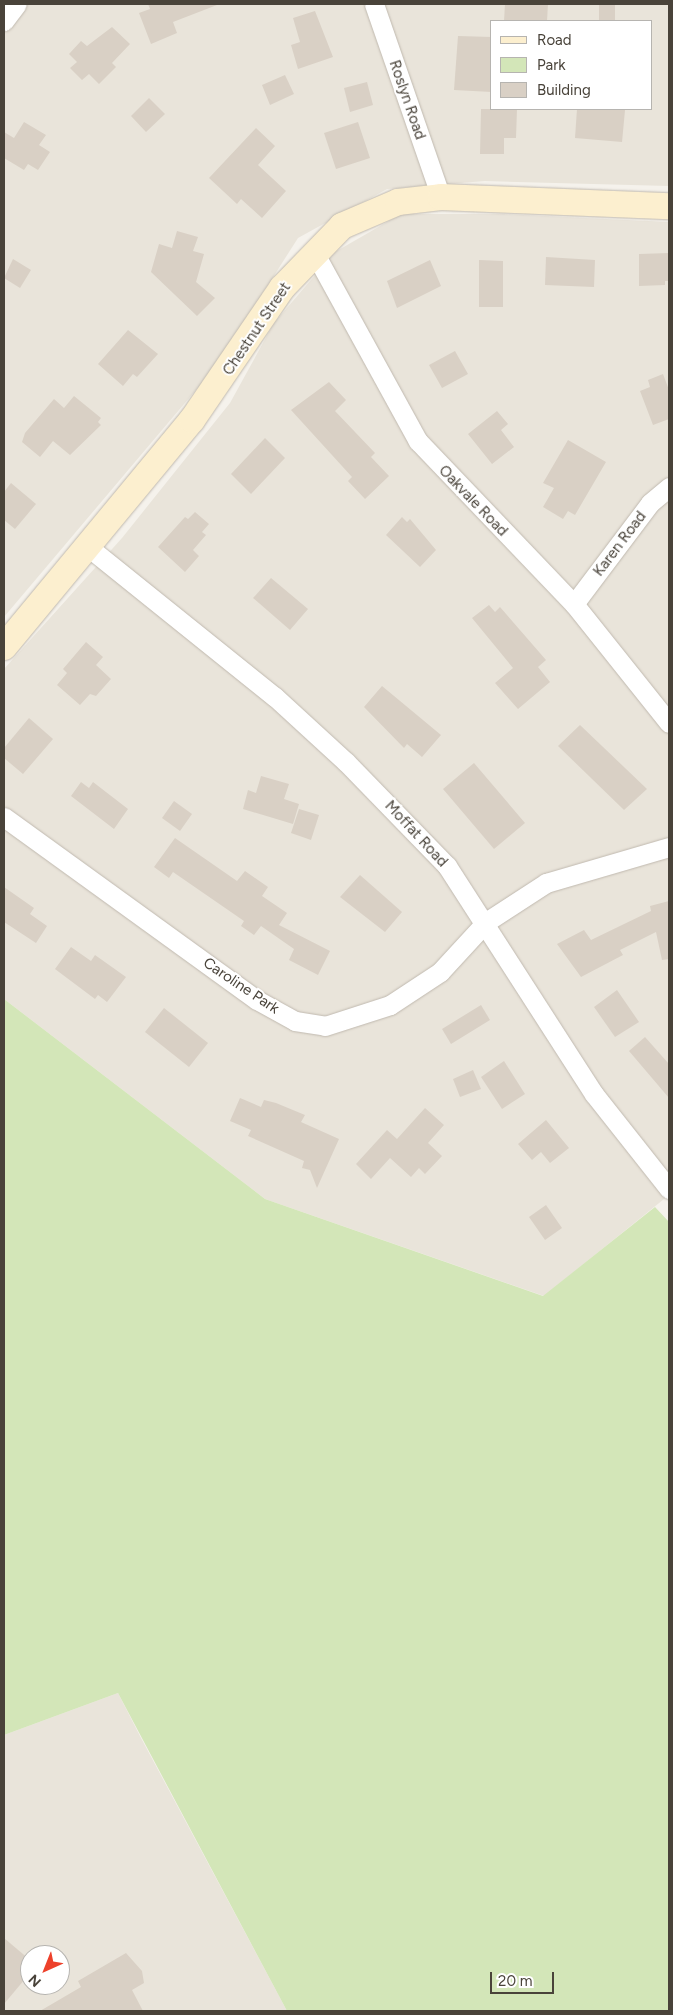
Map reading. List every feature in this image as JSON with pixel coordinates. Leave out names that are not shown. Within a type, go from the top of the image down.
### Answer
[{"type":"main road","name":"Chestnut Street","points":[[4,648],[192,420],[282,288],[314,252],[342,226],[364,214],[398,202],[441,197],[669,206]]},
{"type":"street","points":[[4,21],[17,4]]},
{"type":"street","name":"Roslyn Road","points":[[374,4],[441,197]]},
{"type":"street","name":"Oakvale Road","points":[[314,252],[392,400],[418,441],[574,604],[669,723]]},
{"type":"street","name":"Karen Road","points":[[574,604],[650,504],[669,487]]},
{"type":"street","name":"Moffat Road","points":[[87,546],[211,643],[346,762],[447,866],[486,922],[523,988],[594,1094],[669,1188]]},
{"type":"street","name":"Caroline Park","points":[[4,817],[257,1000],[295,1021],[325,1026],[390,1006],[440,972],[486,922],[546,883],[669,847]]},
{"type":"shaded area","points":[[4,4],[669,4],[669,186],[485,181],[387,189],[298,238],[217,365],[4,617]]},
{"type":"shaded area","points":[[401,214],[502,214],[669,222],[669,1195],[544,1296],[265,1199],[4,999],[4,669],[122,538],[230,403],[274,323],[335,252]]},
{"type":"shaded area","points":[[118,1693],[287,2011],[4,2011],[4,1735]]},
{"type":"green space","points":[[4,999],[265,1199],[543,1296],[655,1207],[669,1222],[669,2011],[287,2011],[118,1693],[4,1735]]},
{"type":"building","points":[[148,4],[217,5],[173,22],[177,33],[151,44],[139,13],[150,9]]},
{"type":"building","points":[[505,4],[548,4],[547,20],[504,20]]},
{"type":"building","points":[[599,4],[615,4],[615,20],[599,20]]},
{"type":"building","points":[[315,11],[333,57],[298,69],[291,45],[300,42],[293,18]]},
{"type":"building","points":[[112,27],[130,44],[112,63],[116,67],[99,84],[89,74],[82,80],[70,68],[77,62],[69,54],[81,41],[87,46]]},
{"type":"building","points":[[458,36],[490,37],[490,92],[454,90]]},
{"type":"building","points":[[285,75],[294,94],[270,105],[262,85]]},
{"type":"building","points":[[367,82],[373,105],[350,112],[344,88]]},
{"type":"building","points":[[149,98],[165,114],[146,132],[131,116]]},
{"type":"building","points":[[481,109],[517,110],[516,138],[504,138],[504,154],[480,154]]},
{"type":"building","points":[[577,110],[625,110],[622,142],[575,138]]},
{"type":"building","points":[[24,122],[46,135],[39,145],[50,152],[38,170],[28,164],[24,170],[4,158],[4,132],[14,138]]},
{"type":"building","points":[[358,122],[370,158],[336,169],[324,133]]},
{"type":"building","points":[[256,128],[275,146],[258,165],[286,191],[262,218],[241,199],[237,204],[209,178]]},
{"type":"building","points":[[177,231],[198,237],[193,251],[204,254],[196,282],[215,298],[197,316],[151,272],[159,244],[172,248]]},
{"type":"building","points":[[669,253],[669,281],[665,281],[665,285],[639,286],[639,254]]},
{"type":"building","points":[[546,257],[595,260],[594,287],[545,285]]},
{"type":"building","points":[[13,259],[31,270],[20,288],[4,278]]},
{"type":"building","points":[[430,260],[441,286],[397,308],[387,281]]},
{"type":"building","points":[[479,260],[503,261],[503,307],[479,307]]},
{"type":"building","points":[[128,330],[158,354],[137,377],[133,374],[123,386],[98,364]]},
{"type":"building","points":[[455,351],[468,374],[442,388],[429,365]]},
{"type":"building","points":[[663,374],[669,390],[669,419],[653,425],[640,391],[650,387],[648,380]]},
{"type":"building","points":[[329,382],[346,400],[335,411],[375,453],[371,457],[389,476],[365,499],[348,481],[352,477],[291,410]]},
{"type":"building","points":[[74,396],[101,418],[98,422],[101,425],[70,455],[53,441],[40,457],[22,442],[25,433],[54,399],[64,408]]},
{"type":"building","points":[[497,411],[508,424],[501,430],[514,447],[492,464],[468,434]]},
{"type":"building","points":[[265,438],[285,458],[251,494],[231,474]]},
{"type":"building","points":[[568,440],[606,462],[575,515],[568,511],[563,519],[543,507],[554,488],[543,483]]},
{"type":"building","points":[[11,483],[36,504],[15,529],[4,520],[4,492]]},
{"type":"building","points":[[195,512],[209,524],[202,532],[206,535],[193,550],[199,556],[185,572],[158,547],[185,517],[188,519]]},
{"type":"building","points":[[402,517],[407,522],[410,519],[436,550],[420,567],[386,535]]},
{"type":"building","points":[[271,578],[308,609],[290,630],[253,598]]},
{"type":"building","points":[[489,605],[495,612],[500,607],[546,660],[538,667],[550,682],[518,709],[495,683],[513,668],[472,618]]},
{"type":"building","points":[[86,642],[103,657],[96,665],[111,679],[96,696],[90,694],[80,705],[57,685],[67,673],[63,669]]},
{"type":"building","points":[[382,686],[441,735],[422,757],[407,744],[404,748],[364,707]]},
{"type":"building","points":[[29,718],[53,739],[23,774],[4,758],[4,748]]},
{"type":"building","points":[[580,725],[647,789],[624,810],[558,746]]},
{"type":"building","points":[[474,763],[525,823],[494,849],[443,789]]},
{"type":"building","points":[[261,776],[289,784],[284,799],[299,804],[293,824],[243,809],[248,790],[256,793]]},
{"type":"building","points":[[81,782],[89,788],[93,782],[128,809],[114,829],[71,796]]},
{"type":"building","points":[[174,801],[192,814],[180,831],[162,818]]},
{"type":"building","points":[[299,809],[319,815],[311,840],[291,833]]},
{"type":"building","points":[[175,838],[237,881],[245,871],[268,887],[262,896],[287,913],[279,925],[330,951],[318,975],[289,960],[294,949],[261,926],[254,935],[241,926],[244,921],[173,872],[169,878],[154,867]]},
{"type":"building","points":[[360,875],[402,912],[385,932],[340,897]]},
{"type":"building","points":[[4,887],[34,908],[30,914],[47,926],[36,943],[4,922]]},
{"type":"building","points":[[669,901],[669,959],[662,960],[656,932],[620,950],[623,955],[581,977],[557,944],[584,930],[591,940],[651,911],[650,906]]},
{"type":"building","points":[[71,947],[91,961],[95,955],[126,977],[107,1002],[98,995],[95,999],[55,969]]},
{"type":"building","points":[[617,990],[639,1022],[615,1037],[594,1007]]},
{"type":"building","points":[[481,1005],[490,1020],[451,1044],[442,1029]]},
{"type":"building","points":[[164,1008],[208,1043],[189,1067],[145,1032]]},
{"type":"building","points":[[645,1037],[669,1064],[669,1098],[629,1051]]},
{"type":"building","points":[[504,1061],[525,1094],[502,1109],[481,1077]]},
{"type":"building","points":[[473,1070],[481,1089],[460,1097],[453,1079]]},
{"type":"building","points":[[240,1098],[261,1107],[264,1100],[276,1103],[305,1115],[301,1122],[339,1139],[317,1188],[310,1170],[302,1168],[304,1161],[248,1136],[251,1130],[230,1121]]},
{"type":"building","points":[[425,1108],[444,1125],[428,1143],[442,1156],[425,1174],[419,1168],[411,1177],[390,1158],[371,1179],[356,1164],[387,1130],[397,1139]]},
{"type":"building","points":[[546,1120],[569,1148],[550,1163],[541,1152],[532,1160],[518,1144]]},
{"type":"building","points":[[546,1205],[562,1228],[545,1240],[529,1217]]},
{"type":"building","points":[[4,1938],[20,1952],[20,1985],[4,2004]]},
{"type":"building","points":[[126,1953],[142,1971],[144,1983],[132,1990],[143,2011],[40,2011],[81,1987],[78,1981]]}]
